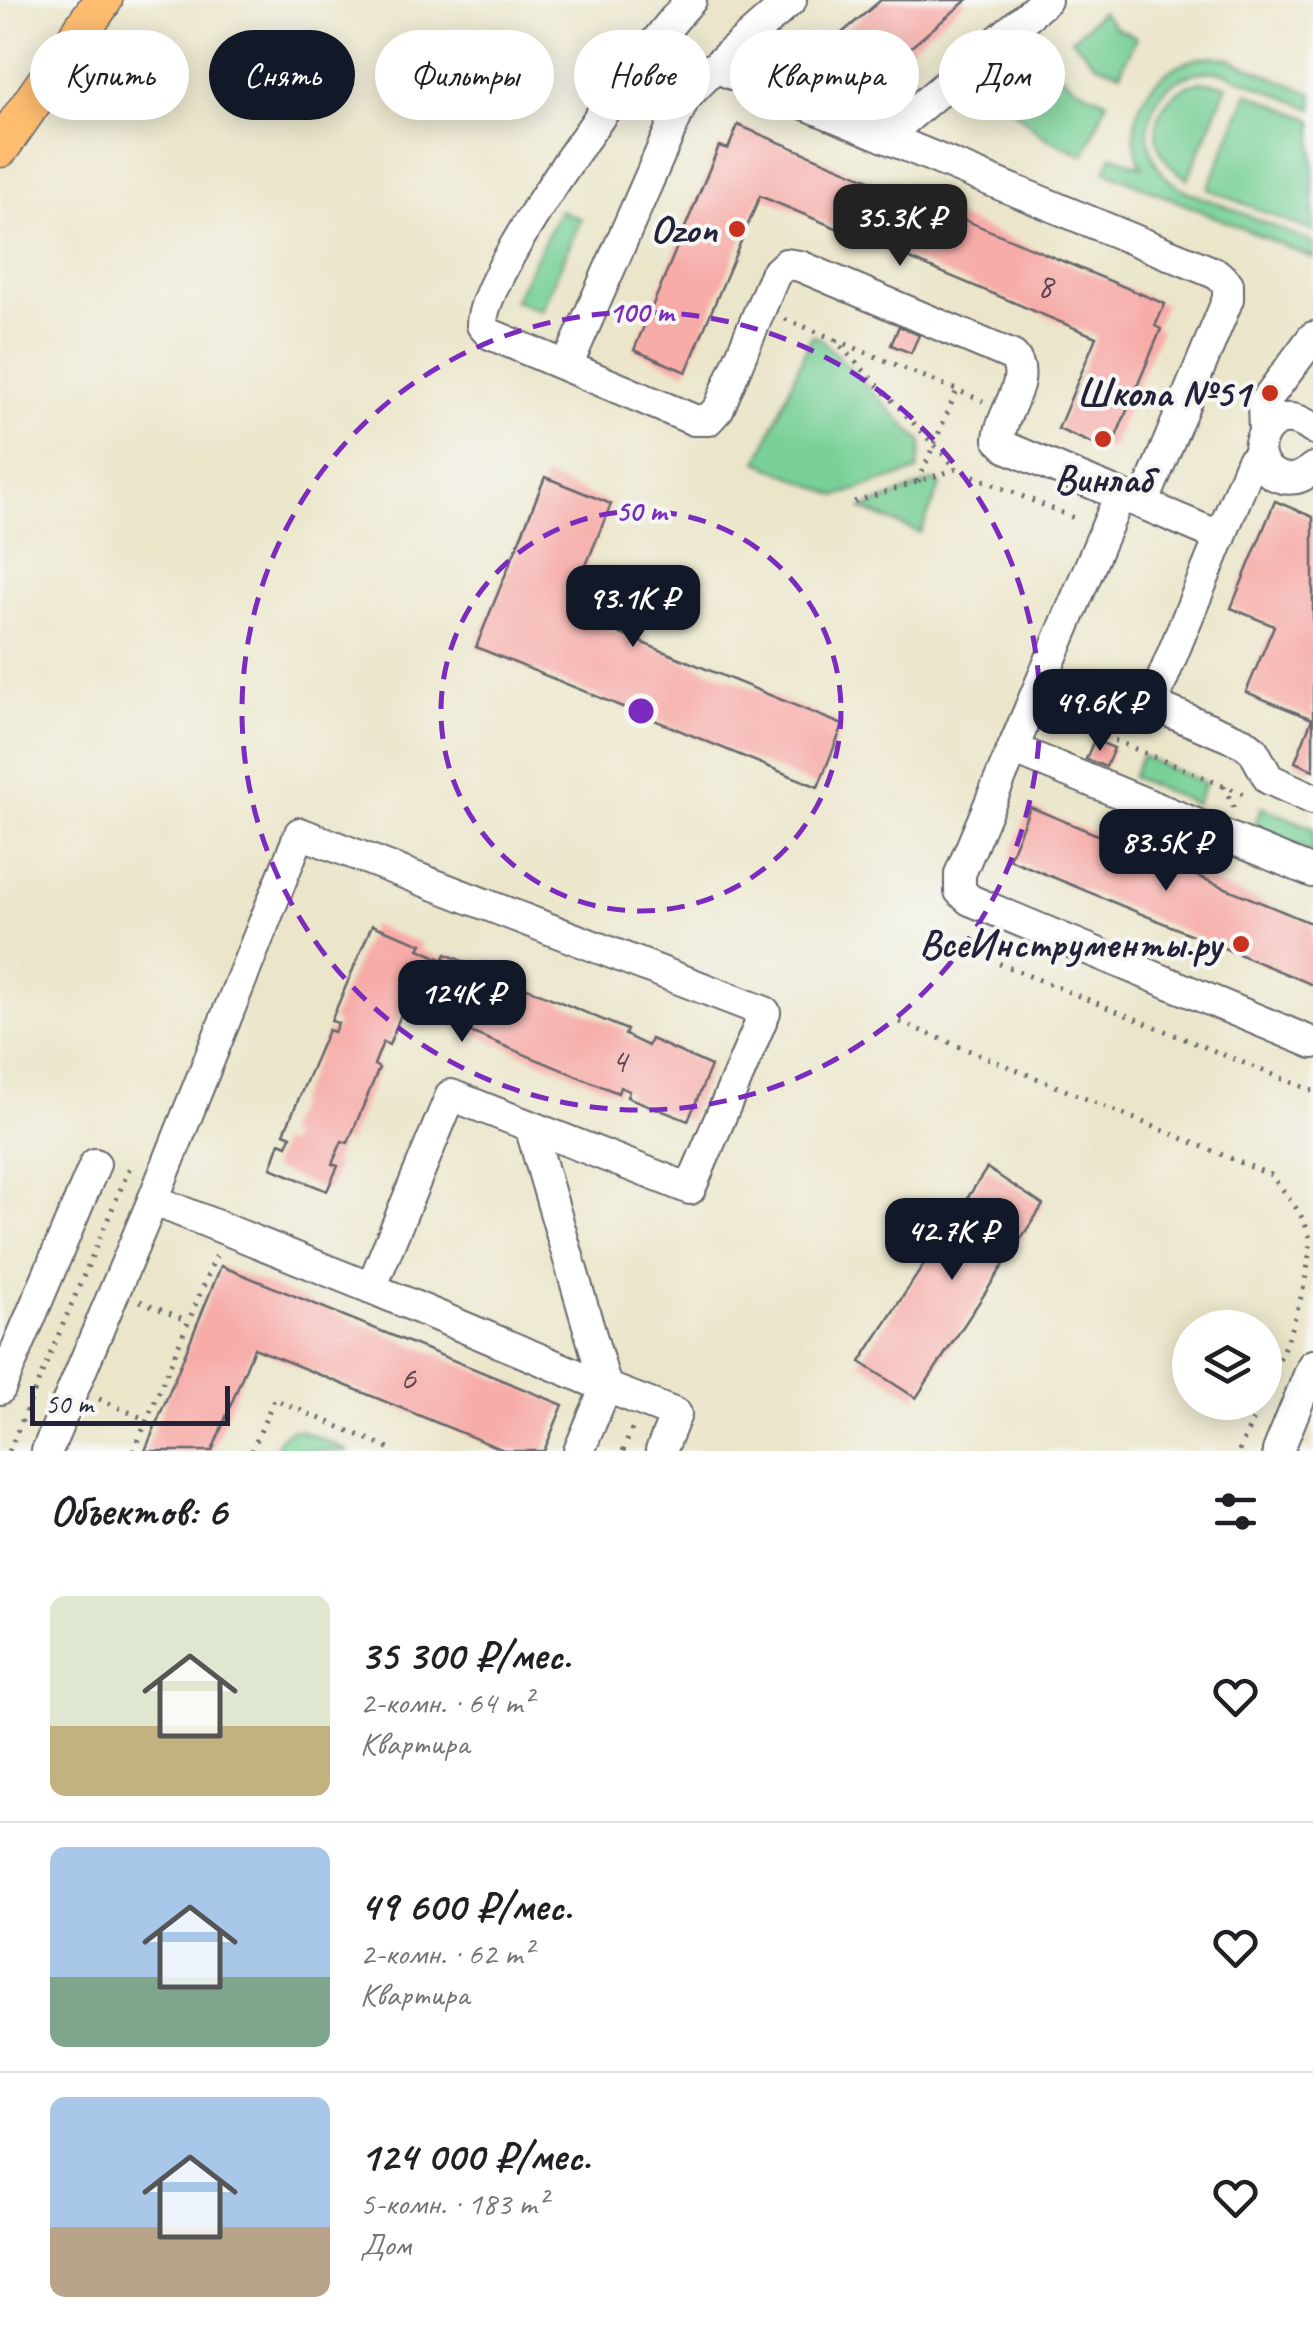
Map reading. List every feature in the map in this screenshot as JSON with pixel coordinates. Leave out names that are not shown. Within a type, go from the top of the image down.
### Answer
[{"type":"main road","points":[[0,148],[103,0]]},
{"type":"street","points":[[691,0],[583,139],[493,284],[481,313],[482,325],[490,334],[694,420],[708,420],[719,408],[776,274],[786,264],[800,266],[1013,356],[1020,364],[1021,376],[999,439],[1008,448],[1220,537]]},
{"type":"street","points":[[567,366],[679,108],[714,67],[791,0]]},
{"type":"street","points":[[885,138],[1046,0]]},
{"type":"street","points":[[714,67],[1217,274],[1228,284],[1228,299],[1132,500],[1105,530],[960,874],[960,891],[970,900],[1313,1043]]},
{"type":"street","points":[[1313,336],[1263,404],[1262,444],[1266,470],[1278,477],[1291,480],[1313,468]]},
{"type":"street","points":[[1313,429],[1301,420],[1274,422],[1251,462],[1156,692],[1158,704],[1164,710],[1244,743],[1253,750],[1269,778],[1313,799]]},
{"type":"street","points":[[1013,749],[1313,872]]},
{"type":"street","points":[[47,1451],[300,834],[765,1012],[690,1189],[451,1095],[371,1288]]},
{"type":"street","points":[[530,1126],[606,1388],[579,1451]]},
{"type":"street","points":[[0,1389],[95,1164]]},
{"type":"street","points":[[153,1200],[676,1414],[661,1451]]},
{"type":"street","points":[[1278,1451],[1313,1365]]},
{"type":"path","points":[[761,309],[1006,410]]},
{"type":"path","points":[[834,339],[958,469],[1105,530]]},
{"type":"path","points":[[918,482],[957,390]]},
{"type":"path","points":[[854,502],[958,469]]},
{"type":"path","points":[[1077,690],[1080,726],[1260,801]]},
{"type":"path","points":[[931,936],[1313,1091]]},
{"type":"path","points":[[900,1022],[1271,1175],[1295,1206],[1310,1236],[1311,1266],[1305,1297],[1282,1353]]},
{"type":"path","points":[[9,1451],[130,1167]]},
{"type":"path","points":[[134,1451],[215,1256]]},
{"type":"path","points":[[252,1451],[274,1399],[396,1451]]},
{"type":"path","points":[[1239,1451],[1253,1420]]},
{"type":"green space","points":[[1101,12],[1116,28],[1136,37],[1120,73],[1095,63],[1072,39]]},
{"type":"green space","points":[[1212,56],[1230,59],[1313,94],[1313,109],[1226,73],[1192,74],[1177,80],[1155,104],[1148,129],[1152,156],[1167,178],[1183,189],[1313,243],[1313,258],[1105,171],[1112,155],[1142,167],[1135,127],[1147,93],[1174,68]]},
{"type":"green space","points":[[1065,78],[1107,101],[1084,155],[1044,137],[1025,120],[1065,120]]},
{"type":"green space","points":[[1201,81],[1227,85],[1188,179],[1162,154],[1157,125],[1170,98]]},
{"type":"green space","points":[[1248,93],[1313,120],[1313,232],[1208,189]]},
{"type":"green space","points":[[560,210],[581,219],[541,311],[514,300]]},
{"type":"green space","points":[[812,335],[821,339],[922,443],[917,471],[837,496],[758,462]]},
{"type":"green space","points":[[932,481],[941,485],[920,533],[862,509]]},
{"type":"green space","points":[[1141,756],[1205,783],[1196,804],[1132,777]]},
{"type":"green space","points":[[1262,807],[1313,828],[1313,853],[1253,828]]},
{"type":"green space","points":[[291,1430],[300,1430],[349,1451],[274,1451],[280,1438]]},
{"type":"building","points":[[881,0],[967,0],[919,40],[919,30],[845,30]]},
{"type":"building","points":[[738,125],[1165,304],[1155,326],[1161,329],[1110,451],[1058,429],[1096,337],[760,196],[686,372],[634,350],[719,146],[728,149]]},
{"type":"building","points":[[899,326],[919,335],[911,353],[891,345]]},
{"type":"building","points":[[545,477],[611,504],[567,612],[843,725],[818,787],[476,647]]},
{"type":"building","points":[[1275,501],[1313,517],[1313,770],[1295,762],[1312,719],[1246,692],[1274,626],[1231,608]]},
{"type":"building","points":[[1094,740],[1114,748],[1106,767],[1086,759]]},
{"type":"building","points":[[1030,807],[1313,924],[1313,985],[1009,859]]},
{"type":"building","points":[[372,925],[422,944],[419,949],[443,960],[446,954],[627,1030],[625,1035],[648,1046],[651,1039],[711,1066],[688,1121],[627,1097],[629,1091],[620,1087],[618,1093],[422,1012],[425,1005],[416,1002],[413,1008],[405,1004],[389,1045],[383,1042],[374,1065],[379,1068],[348,1143],[342,1141],[332,1164],[338,1166],[327,1191],[271,1168],[280,1142],[287,1145],[291,1136],[284,1133],[328,1030],[334,1032],[338,1023],[331,1021]]},
{"type":"building","points":[[987,1168],[1043,1205],[916,1398],[860,1362]]},
{"type":"building","points":[[221,1266],[563,1405],[544,1451],[506,1451],[254,1348],[212,1451],[145,1451]]},
{"type":"place","name":"Ozon","points":[[737,229]]},
{"type":"place","name":"Школа №51","points":[[1270,393]]},
{"type":"place","name":"Винлаб","points":[[1103,439]]},
{"type":"place","name":"ВсеИнструменты.ру","points":[[1241,944]]}]
